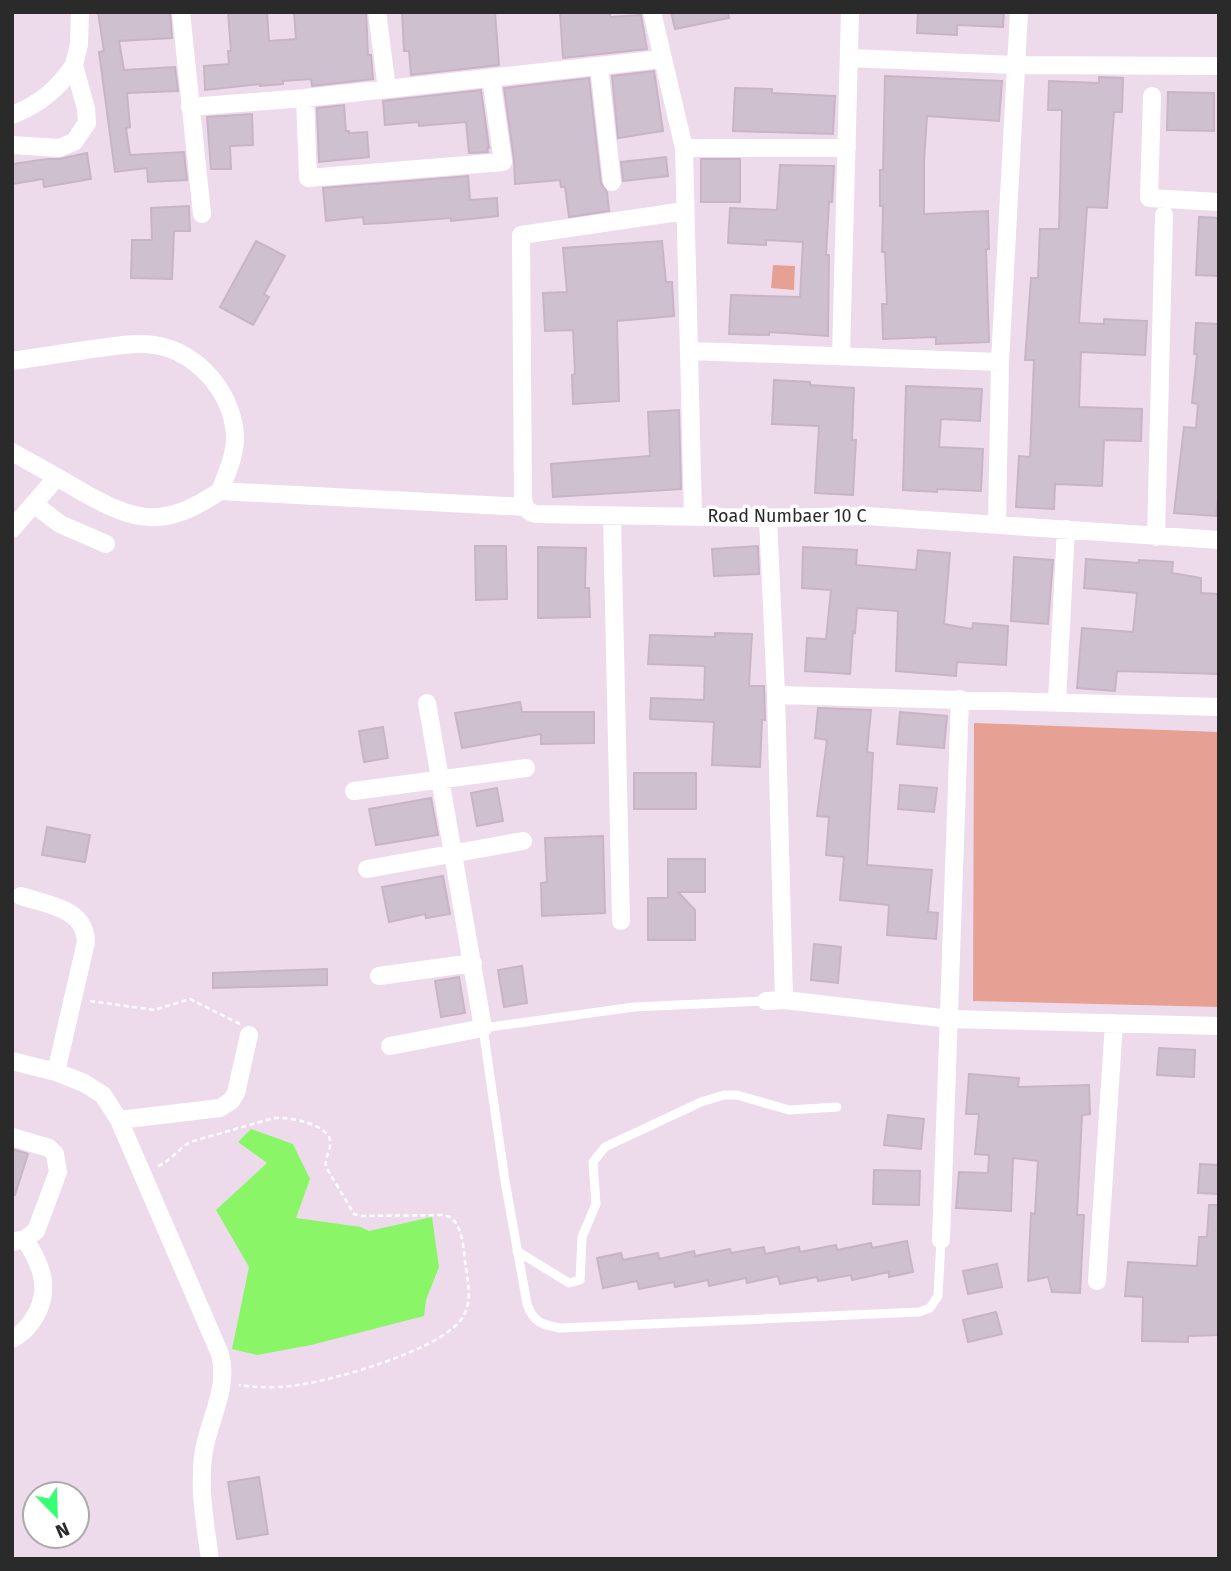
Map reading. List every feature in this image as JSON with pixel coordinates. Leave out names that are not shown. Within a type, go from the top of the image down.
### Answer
[{"type":"street","points":[[12,115],[49,95],[62,83],[74,65],[79,44],[80,12]]},
{"type":"street","points":[[181,12],[202,214]]},
{"type":"street","points":[[377,12],[387,89]]},
{"type":"street","name":"Road Numbaer 10 C","points":[[652,12],[684,148],[693,515],[768,518],[866,516],[1219,540]]},
{"type":"street","points":[[841,356],[850,12]]},
{"type":"street","points":[[997,524],[1000,362],[1019,12]]},
{"type":"street","points":[[849,58],[1015,65],[1219,66]]},
{"type":"street","points":[[190,107],[304,98],[662,59]]},
{"type":"street","points":[[12,145],[59,148],[74,142],[87,123],[74,65]]},
{"type":"street","points":[[599,66],[612,183]]},
{"type":"street","points":[[304,98],[308,178],[503,162],[491,78]]},
{"type":"street","points":[[1152,96],[1149,198],[1219,202]]},
{"type":"street","points":[[684,148],[847,148]]},
{"type":"street","points":[[525,507],[521,235],[685,211]]},
{"type":"street","points":[[1156,537],[1164,215]]},
{"type":"street","points":[[12,361],[146,343],[175,351],[198,363],[216,383],[230,411],[235,435],[234,454],[220,491]]},
{"type":"street","points":[[690,351],[1000,362]]},
{"type":"street","points":[[12,452],[116,511],[138,516],[157,517],[183,512],[220,491],[525,507],[536,514],[693,515]]},
{"type":"street","points":[[12,529],[57,477]]},
{"type":"street","points":[[34,504],[60,524],[106,544]]},
{"type":"street","points":[[612,516],[621,921]]},
{"type":"street","points":[[768,518],[776,695],[775,1000],[950,1019],[1219,1027]]},
{"type":"street","points":[[1057,702],[1066,529]]},
{"type":"street","points":[[776,695],[1219,707]]},
{"type":"street","points":[[941,1240],[960,699]]},
{"type":"street","points":[[390,1046],[483,1028],[427,703]]},
{"type":"street","points":[[354,792],[526,768]]},
{"type":"street","points":[[367,869],[523,841]]},
{"type":"street","points":[[21,896],[70,913],[78,918],[85,930],[86,942],[56,1072]]},
{"type":"street","points":[[379,976],[473,962]]},
{"type":"street","points":[[1097,1281],[1114,1023]]},
{"type":"street","points":[[119,1120],[220,1108],[236,1093],[249,1035]]},
{"type":"street","points":[[12,1061],[56,1072],[95,1089],[103,1096],[119,1120],[220,1354],[222,1383],[204,1449],[202,1472],[210,1559]]},
{"type":"street","points":[[12,1137],[49,1149],[55,1154],[58,1163],[58,1172],[40,1223],[36,1231],[19,1241],[42,1270],[45,1287],[42,1301],[33,1322],[23,1333],[12,1339]]},
{"type":"lane","points":[[775,1000],[634,1007],[483,1028],[517,1251],[529,1310],[535,1320],[542,1325],[560,1328],[919,1312],[930,1308],[938,1296],[941,1240]]},
{"type":"lane","points":[[517,1251],[569,1283],[580,1280],[582,1237],[596,1204],[593,1170],[597,1155],[605,1147],[701,1102],[724,1095],[737,1095],[789,1110],[836,1107]]},
{"type":"path","points":[[73,999],[154,1010],[185,1000],[194,1000],[242,1025],[249,1035]]},
{"type":"path","points":[[141,1171],[167,1162],[190,1142],[286,1117],[318,1127],[328,1136],[330,1143],[325,1159],[326,1167],[354,1214],[442,1215],[451,1217],[461,1232],[470,1296],[464,1315],[453,1330],[383,1362],[334,1378],[298,1385],[258,1388],[222,1383]]},
{"type":"shaded area","points":[[773,265],[795,266],[794,290],[771,288]]},
{"type":"shaded area","points":[[974,723],[1219,732],[1219,1007],[973,1001]]},
{"type":"shaded area","points":[[251,1129],[293,1144],[310,1179],[296,1218],[361,1227],[369,1231],[432,1217],[439,1267],[426,1300],[424,1316],[311,1345],[257,1355],[232,1349],[249,1267],[216,1210],[267,1163],[238,1142]]},
{"type":"building","points":[[98,12],[170,12],[172,38],[119,41],[124,70],[175,67],[178,91],[127,93],[130,127],[126,128],[130,155],[184,152],[187,180],[148,182],[147,168],[115,172],[99,52],[104,51]]},
{"type":"building","points":[[228,12],[267,12],[269,41],[296,39],[294,12],[366,12],[368,55],[371,55],[373,79],[312,86],[311,79],[205,90],[204,66],[229,64],[228,51],[231,51]]},
{"type":"building","points":[[402,12],[495,12],[499,65],[411,75],[409,51],[404,51]]},
{"type":"building","points":[[560,12],[610,12],[610,17],[641,15],[647,49],[563,58]]},
{"type":"building","points":[[671,12],[728,12],[729,18],[675,29]]},
{"type":"building","points":[[918,12],[1004,12],[1003,27],[957,25],[957,35],[917,33]]},
{"type":"building","points":[[654,71],[663,131],[618,138],[612,76]]},
{"type":"building","points":[[885,76],[1002,81],[999,121],[927,116],[924,161],[924,214],[988,211],[989,249],[986,249],[989,342],[936,344],[936,337],[883,339],[882,304],[887,304],[885,252],[882,252],[883,206],[880,206],[880,170],[883,170]]},
{"type":"building","points":[[1099,77],[1123,78],[1122,112],[1114,112],[1107,208],[1087,207],[1079,323],[1104,324],[1104,319],[1147,321],[1145,355],[1081,352],[1079,407],[1142,409],[1141,441],[1104,440],[1102,486],[1055,484],[1054,509],[1016,507],[1019,456],[1030,457],[1034,360],[1025,360],[1031,278],[1038,278],[1040,229],[1059,229],[1062,110],[1048,110],[1049,81],[1099,83]]},
{"type":"building","points":[[589,78],[601,183],[607,192],[609,211],[569,217],[565,187],[561,187],[560,180],[515,184],[504,88]]},
{"type":"building","points":[[735,88],[835,96],[833,134],[733,131]]},
{"type":"building","points":[[481,90],[488,152],[469,153],[466,122],[419,126],[419,122],[385,125],[383,101]]},
{"type":"building","points":[[1168,92],[1214,93],[1214,131],[1167,130]]},
{"type":"building","points":[[344,105],[346,131],[367,132],[369,157],[319,162],[317,108]]},
{"type":"building","points":[[252,114],[253,145],[230,146],[231,169],[211,169],[207,117]]},
{"type":"building","points":[[87,153],[91,179],[44,187],[43,179],[12,184],[12,164]]},
{"type":"building","points":[[666,157],[668,176],[623,181],[621,162]]},
{"type":"building","points":[[701,159],[740,159],[740,202],[701,202]]},
{"type":"building","points":[[780,165],[834,166],[826,255],[829,255],[828,336],[769,332],[769,335],[729,334],[731,295],[800,297],[803,242],[766,240],[766,245],[728,243],[730,208],[777,210]]},
{"type":"building","points":[[468,176],[470,200],[497,198],[498,216],[451,221],[451,218],[364,224],[363,217],[326,221],[323,188]]},
{"type":"building","points":[[189,206],[190,231],[174,231],[172,279],[131,278],[132,240],[152,240],[151,208]]},
{"type":"building","points":[[1199,217],[1219,218],[1219,276],[1196,275]]},
{"type":"building","points":[[256,241],[285,256],[264,294],[269,297],[253,325],[220,307]]},
{"type":"building","points":[[662,241],[666,282],[672,282],[674,316],[617,321],[619,401],[573,404],[573,330],[545,331],[543,293],[567,292],[563,248]]},
{"type":"building","points":[[1196,323],[1219,324],[1219,489],[1216,516],[1174,513],[1184,427],[1196,428],[1198,404],[1192,403],[1197,354],[1194,354]]},
{"type":"building","points":[[774,380],[854,388],[852,440],[856,440],[853,495],[815,493],[819,426],[772,424]]},
{"type":"building","points":[[906,386],[982,389],[980,421],[941,419],[939,447],[983,449],[981,491],[903,490]]},
{"type":"building","points":[[679,410],[681,489],[553,497],[551,464],[650,456],[648,412]]},
{"type":"building","points":[[475,546],[506,546],[507,599],[476,600]]},
{"type":"building","points":[[758,546],[759,574],[714,576],[712,549]]},
{"type":"building","points":[[538,547],[586,548],[585,588],[589,588],[590,617],[538,618]]},
{"type":"building","points":[[803,547],[857,550],[856,565],[916,570],[918,550],[950,553],[944,624],[972,629],[973,623],[1008,626],[1006,665],[957,662],[956,676],[896,671],[898,611],[857,608],[850,674],[805,671],[807,638],[826,639],[831,590],[802,588]]},
{"type":"building","points":[[1014,557],[1053,560],[1048,624],[1011,621]]},
{"type":"building","points":[[1086,559],[1139,563],[1139,560],[1173,562],[1172,573],[1201,578],[1201,593],[1219,594],[1219,674],[1117,671],[1115,691],[1077,688],[1082,628],[1133,632],[1137,593],[1084,588]]},
{"type":"building","points":[[715,633],[752,634],[749,686],[764,686],[765,720],[762,720],[760,767],[712,765],[714,722],[650,719],[651,698],[704,700],[705,666],[648,664],[650,635],[715,637]]},
{"type":"building","points":[[520,702],[522,712],[594,712],[594,743],[541,744],[541,734],[462,748],[455,713]]},
{"type":"building","points":[[818,708],[871,710],[867,752],[873,753],[867,865],[932,870],[928,912],[938,913],[936,939],[887,935],[889,905],[840,900],[844,857],[826,855],[829,817],[817,816],[827,740],[815,738]]},
{"type":"building","points":[[900,712],[947,716],[944,748],[897,744]]},
{"type":"building","points":[[383,727],[388,758],[364,762],[359,731]]},
{"type":"building","points":[[634,773],[696,773],[696,809],[634,809]]},
{"type":"building","points":[[900,785],[937,788],[934,812],[898,809]]},
{"type":"building","points":[[497,788],[503,821],[477,826],[471,793]]},
{"type":"building","points":[[431,798],[438,835],[376,845],[369,809]]},
{"type":"building","points":[[47,827],[90,835],[85,862],[42,855]]},
{"type":"building","points":[[603,836],[605,913],[542,916],[541,883],[547,882],[545,838]]},
{"type":"building","points":[[668,859],[705,859],[705,892],[678,892],[695,910],[695,940],[648,940],[648,898],[668,898]]},
{"type":"building","points":[[443,876],[450,914],[426,918],[425,914],[389,922],[382,887]]},
{"type":"building","points":[[814,944],[841,947],[838,983],[811,980]]},
{"type":"building","points":[[522,966],[527,1003],[504,1007],[498,970]]},
{"type":"building","points":[[327,969],[327,985],[213,988],[213,973]]},
{"type":"building","points":[[459,977],[465,1013],[441,1017],[435,981]]},
{"type":"building","points":[[1159,1048],[1195,1050],[1194,1077],[1157,1075]]},
{"type":"building","points":[[969,1074],[1019,1078],[1018,1087],[1089,1085],[1090,1114],[1082,1115],[1077,1215],[1084,1215],[1080,1293],[1052,1292],[1048,1277],[1028,1281],[1031,1213],[1035,1214],[1038,1161],[1013,1158],[1011,1211],[956,1208],[959,1172],[988,1173],[989,1155],[975,1154],[979,1114],[966,1114]]},
{"type":"building","points":[[888,1115],[924,1119],[921,1149],[884,1145]]},
{"type":"building","points":[[12,1149],[28,1154],[15,1195],[12,1195]]},
{"type":"building","points":[[1200,1164],[1219,1165],[1219,1194],[1198,1193]]},
{"type":"building","points":[[874,1170],[920,1171],[919,1205],[873,1204]]},
{"type":"building","points":[[1209,1205],[1219,1205],[1219,1335],[1188,1336],[1188,1342],[1142,1341],[1143,1297],[1125,1296],[1128,1262],[1197,1266],[1199,1237],[1207,1237]]},
{"type":"building","points":[[907,1241],[913,1272],[889,1277],[889,1272],[852,1280],[851,1275],[818,1281],[817,1277],[780,1284],[778,1276],[747,1283],[746,1278],[709,1286],[708,1280],[675,1287],[674,1282],[639,1289],[637,1281],[603,1288],[597,1258],[621,1253],[623,1260],[658,1253],[659,1259],[694,1251],[695,1256],[730,1249],[731,1253],[764,1247],[765,1254],[799,1247],[800,1252],[836,1245],[837,1250],[871,1243],[872,1248]]},
{"type":"building","points":[[997,1264],[1002,1287],[968,1294],[963,1271]]},
{"type":"building","points":[[996,1312],[1002,1334],[968,1342],[963,1320]]},
{"type":"building","points":[[259,1477],[268,1534],[237,1539],[228,1482]]}]
